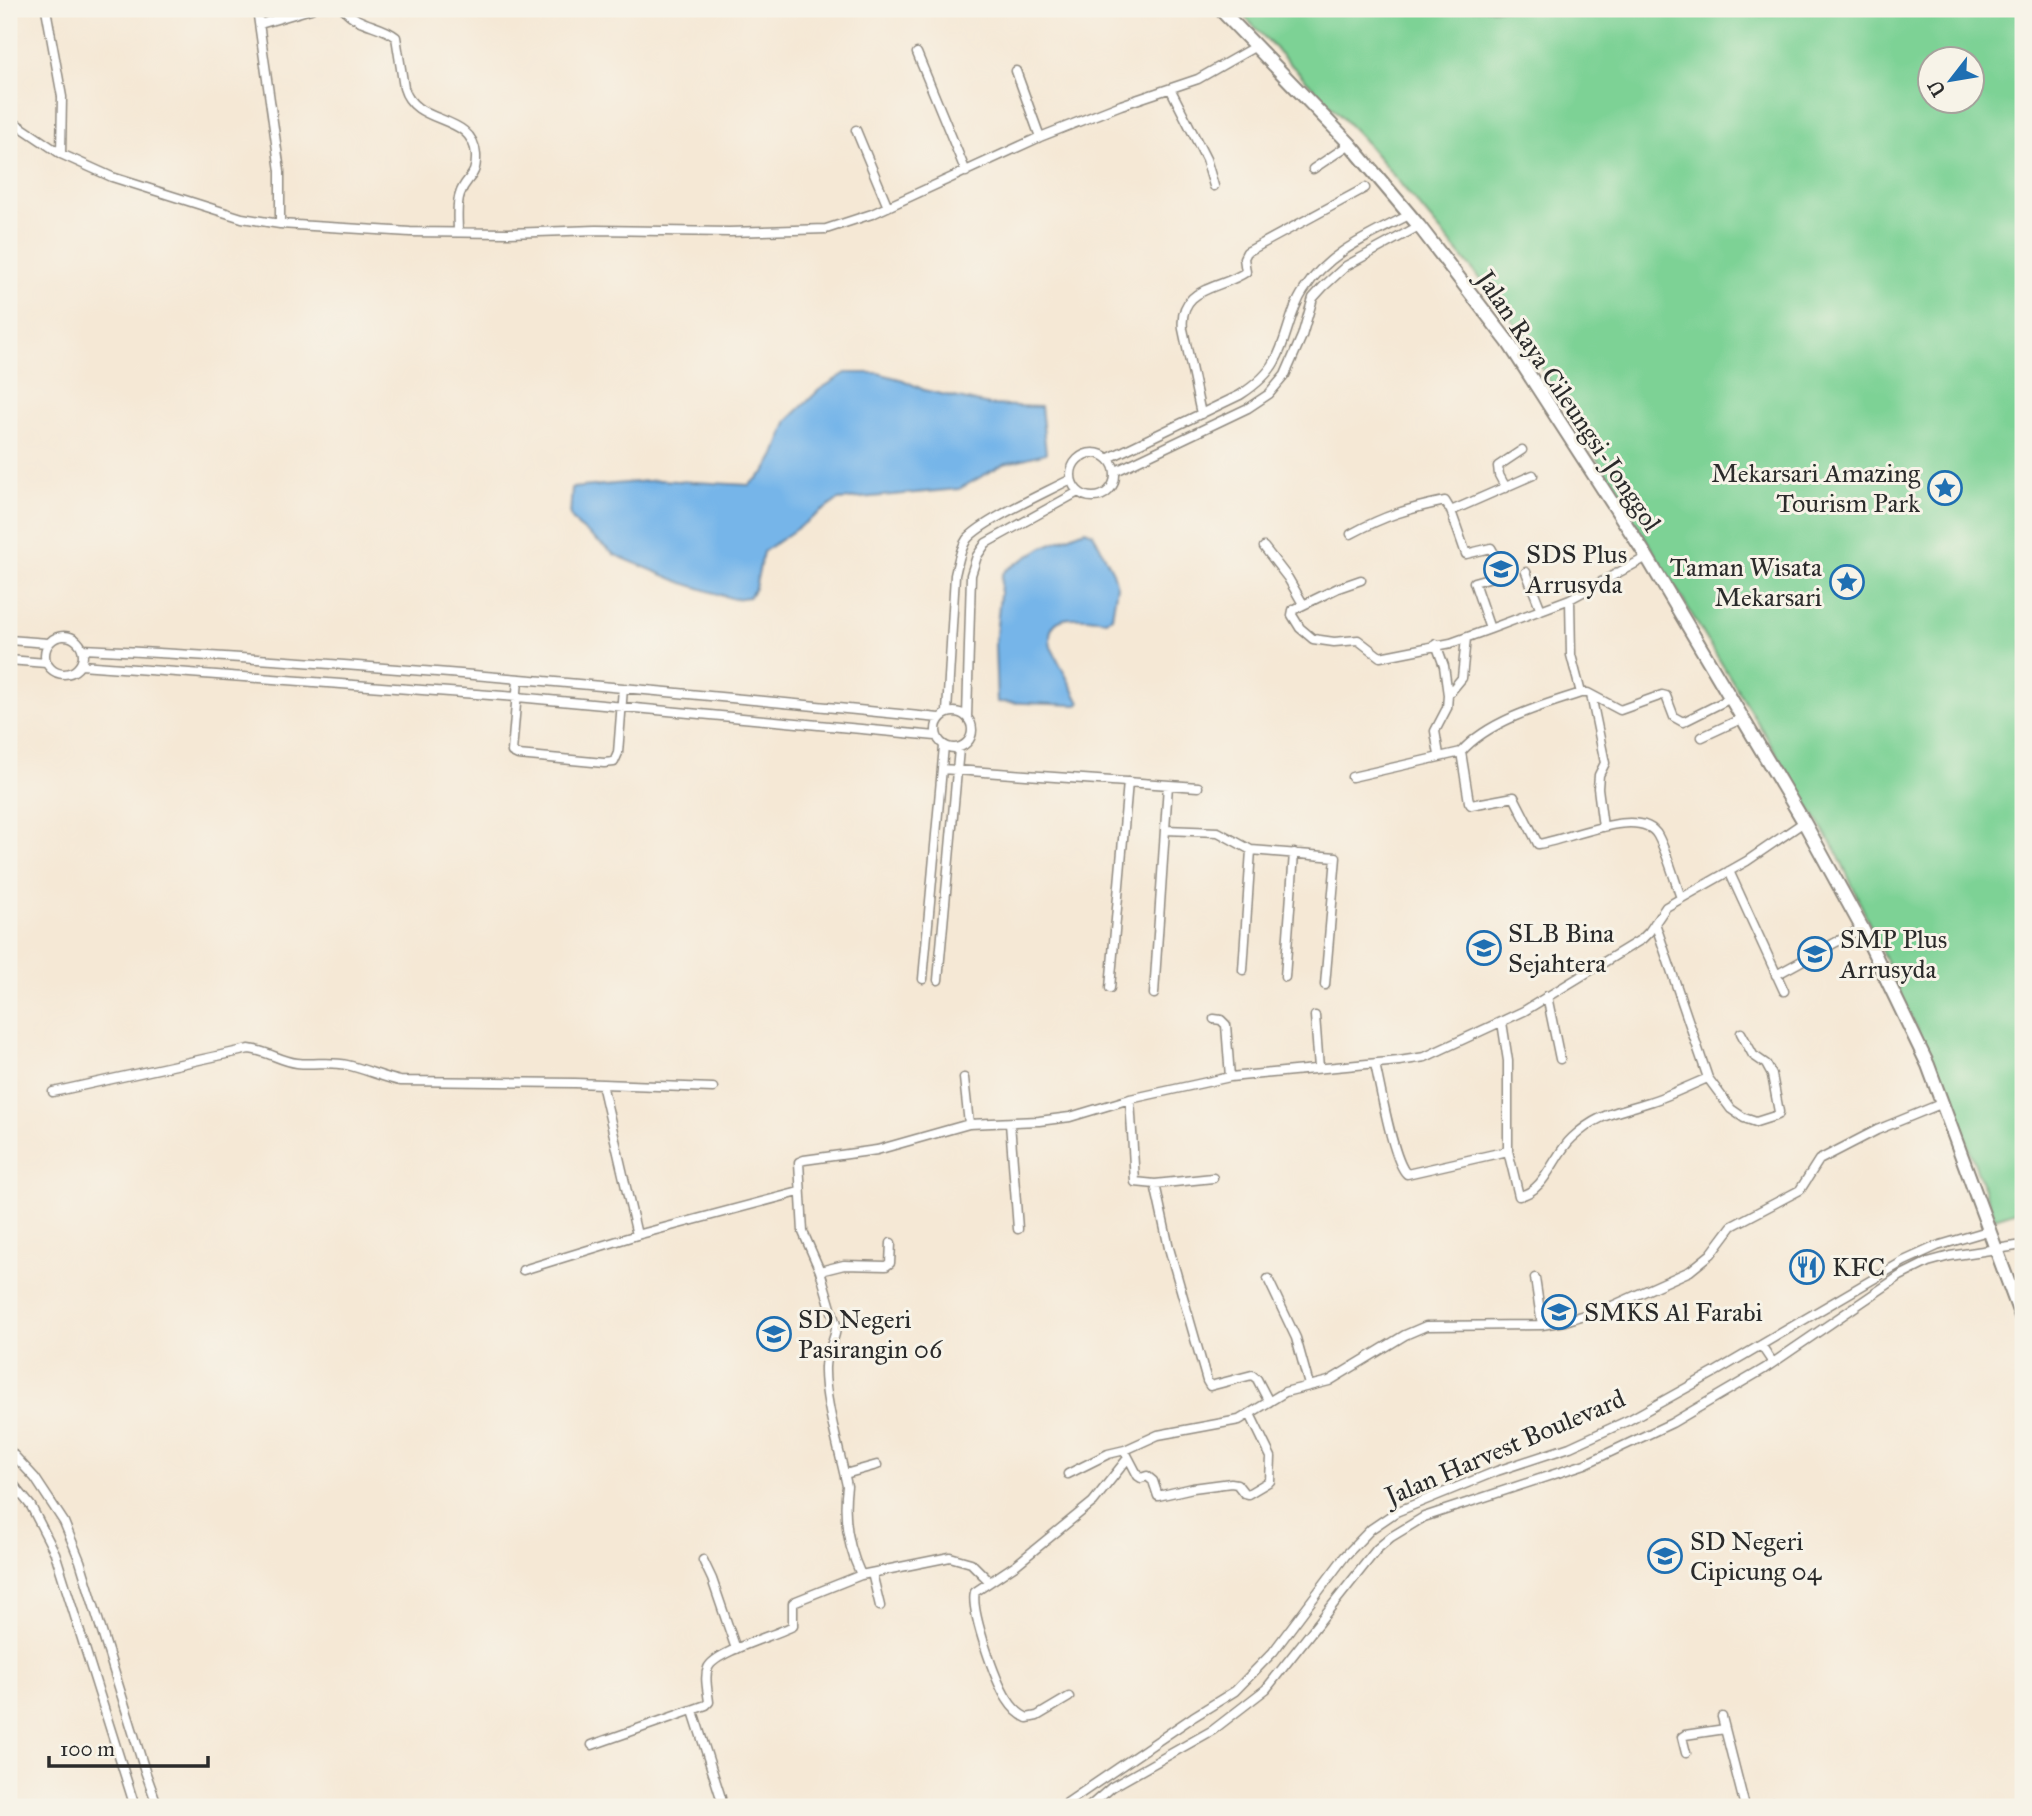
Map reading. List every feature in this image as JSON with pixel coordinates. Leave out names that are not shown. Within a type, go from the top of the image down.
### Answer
[{"type":"main road","name":"Jalan Raya Cileungsi-Jonggol","points":[[1220,9],[1350,144],[1419,226],[1508,342],[1647,557],[1804,822],[1862,928],[1928,1065],[2023,1318]]},
{"type":"street","points":[[46,9],[62,97],[61,155]]},
{"type":"street","points":[[257,9],[279,171],[280,224]]},
{"type":"street","points":[[260,24],[311,9]]},
{"type":"street","points":[[344,9],[360,23],[396,37],[406,96],[415,108],[463,129],[470,138],[475,150],[475,173],[459,195],[458,232]]},
{"type":"street","points":[[9,119],[61,155],[112,177],[242,218],[280,224],[410,232],[729,232],[826,229],[888,207],[1040,137],[1121,105],[1171,90],[1219,69],[1256,46]]},
{"type":"street","points":[[917,53],[966,172]]},
{"type":"street","points":[[1016,71],[1040,137]]},
{"type":"street","points":[[1171,90],[1206,159],[1214,186]]},
{"type":"street","points":[[856,130],[888,207]]},
{"type":"street","points":[[1313,169],[1350,144]]},
{"type":"street","points":[[1201,414],[1183,329],[1182,317],[1186,305],[1200,292],[1246,272],[1244,258],[1247,252],[1365,188]]},
{"type":"street","points":[[1109,458],[1240,395],[1258,383],[1276,360],[1287,324],[1304,290],[1332,258],[1409,215]]},
{"type":"street","points":[[1116,471],[1248,408],[1269,394],[1286,375],[1302,337],[1313,298],[1346,267],[1419,226]]},
{"type":"street","points":[[1506,488],[1499,475],[1498,466],[1522,450]]},
{"type":"street","points":[[1096,452],[1109,458],[1116,471],[1115,482],[1109,492],[1099,497],[1088,497],[1078,492],[1071,480],[1072,465],[1082,454],[1096,452]]},
{"type":"street","points":[[1451,511],[1533,475]]},
{"type":"street","points":[[1071,480],[981,527],[967,539],[960,554],[955,575],[943,715],[935,726],[936,736],[949,749],[967,744],[972,735],[972,726],[967,717],[971,575],[977,556],[986,543],[1078,492]]},
{"type":"street","points":[[1352,534],[1384,516],[1446,501],[1466,554],[1491,548],[1503,570],[1500,574],[1474,582],[1490,629]]},
{"type":"street","points":[[1264,547],[1288,578],[1303,604]]},
{"type":"street","points":[[1361,580],[1303,604],[1293,610],[1292,615],[1300,628],[1313,639],[1334,642],[1358,640],[1380,657],[1466,638],[1541,610],[1570,599],[1647,557]]},
{"type":"street","points":[[1526,572],[1541,610]]},
{"type":"street","points":[[1570,599],[1571,655],[1581,693]]},
{"type":"street","points":[[67,635],[77,640],[83,649],[81,665],[74,672],[63,674],[53,671],[46,663],[44,653],[48,643],[56,636],[67,635]]},
{"type":"street","points":[[1448,695],[1462,678],[1466,638]]},
{"type":"street","points":[[9,640],[48,643]]},
{"type":"street","points":[[1436,644],[1444,666],[1448,695],[1447,708],[1435,731],[1439,755]]},
{"type":"street","points":[[83,649],[191,654],[943,715],[958,712],[967,717]]},
{"type":"street","points":[[9,660],[46,663]]},
{"type":"street","points":[[81,665],[517,697],[936,736]]},
{"type":"street","points":[[518,680],[512,752],[518,755],[614,762],[618,753],[623,688]]},
{"type":"street","points":[[1352,776],[1461,752],[1474,740],[1509,718],[1581,693],[1591,695],[1620,710],[1661,695],[1666,696],[1674,717],[1682,722],[1731,698]]},
{"type":"street","points":[[1591,695],[1605,763],[1599,775],[1598,788],[1604,827]]},
{"type":"street","points":[[1702,737],[1743,718]]},
{"type":"street","points":[[923,979],[944,746]]},
{"type":"street","points":[[938,980],[959,748]]},
{"type":"street","points":[[1461,752],[1471,805],[1514,797],[1538,844],[1604,827],[1630,823],[1645,825],[1654,831],[1681,898]]},
{"type":"street","points":[[942,769],[1198,787]]},
{"type":"street","points":[[1110,988],[1128,782]]},
{"type":"street","points":[[1154,994],[1168,785]]},
{"type":"street","points":[[861,1575],[847,1528],[844,1499],[847,1486],[825,1368],[836,1330],[820,1271],[803,1233],[798,1172],[801,1161],[877,1150],[969,1124],[1070,1117],[1130,1099],[1230,1077],[1431,1055],[1524,1011],[1642,939],[1666,907],[1748,862],[1804,822]]},
{"type":"street","points":[[1165,830],[1218,832],[1251,850],[1336,857],[1325,985]]},
{"type":"street","points":[[1243,970],[1251,850]]},
{"type":"street","points":[[1285,977],[1294,853]]},
{"type":"street","points":[[1729,871],[1784,991]]},
{"type":"street","points":[[1655,923],[1708,1078],[1731,1109],[1756,1122],[1778,1115],[1779,1112],[1772,1075],[1766,1064],[1753,1055],[1741,1033]]},
{"type":"street","points":[[1776,975],[1862,928]]},
{"type":"street","points":[[1547,996],[1560,1059]]},
{"type":"street","points":[[1315,1016],[1319,1068]]},
{"type":"street","points":[[1214,1019],[1222,1020],[1226,1026],[1230,1077]]},
{"type":"street","points":[[1502,1021],[1508,1061],[1508,1151],[1518,1194],[1522,1196],[1532,1191],[1569,1141],[1602,1115],[1649,1102],[1708,1078]]},
{"type":"street","points":[[53,1092],[249,1049],[269,1052],[298,1063],[346,1065],[400,1081],[713,1088]]},
{"type":"street","points":[[1375,1063],[1396,1153],[1402,1170],[1407,1174],[1508,1151]]},
{"type":"street","points":[[964,1078],[969,1124]]},
{"type":"street","points":[[601,1084],[637,1235]]},
{"type":"street","points":[[1130,1099],[1134,1179],[1138,1183],[1155,1184],[1213,1178]]},
{"type":"street","points":[[1069,1697],[1037,1716],[1027,1718],[1018,1713],[1006,1698],[990,1660],[974,1605],[975,1592],[1011,1569],[1093,1502],[1127,1454],[1158,1435],[1235,1422],[1285,1392],[1329,1381],[1405,1335],[1426,1326],[1542,1325],[1565,1321],[1610,1307],[1680,1277],[1711,1254],[1732,1226],[1800,1190],[1819,1160],[1849,1143],[1943,1103]]},
{"type":"street","points":[[1010,1123],[1018,1229]]},
{"type":"street","points":[[1155,1184],[1169,1248],[1210,1387],[1252,1375],[1269,1402]]},
{"type":"street","points":[[523,1270],[637,1235],[799,1192]]},
{"type":"street","name":"Jalan Harvest Boulevard","points":[[1061,1807],[1235,1691],[1273,1652],[1345,1556],[1371,1529],[1396,1512],[1497,1471],[1570,1447],[1629,1420],[1904,1261],[1937,1246],[1991,1230]]},
{"type":"street","points":[[820,1271],[844,1265],[887,1266],[890,1263],[891,1243]]},
{"type":"street","name":"Jalan Harvest Boulevard","points":[[1089,1807],[1112,1787],[1213,1730],[1266,1689],[1370,1558],[1391,1537],[1424,1517],[1585,1464],[1672,1423],[1773,1363],[1909,1271],[1950,1256],[2023,1245]]},
{"type":"street","points":[[1535,1278],[1542,1325]]},
{"type":"street","points":[[1268,1279],[1296,1338],[1309,1385]]},
{"type":"street","points":[[1761,1345],[1773,1363]]},
{"type":"street","points":[[1127,1454],[1138,1476],[1147,1476],[1153,1480],[1158,1496],[1231,1483],[1248,1493],[1270,1481],[1270,1457],[1250,1414]]},
{"type":"street","points":[[9,1450],[35,1478],[70,1535],[158,1807]]},
{"type":"street","points":[[1068,1474],[1108,1454],[1127,1454]]},
{"type":"street","points":[[845,1474],[877,1465]]},
{"type":"street","points":[[9,1479],[31,1506],[55,1553],[135,1807]]},
{"type":"street","points":[[592,1745],[693,1711],[708,1703],[709,1666],[736,1648],[793,1626],[793,1603],[796,1601],[861,1575],[950,1556],[971,1563],[990,1582]]},
{"type":"street","points":[[703,1560],[712,1578],[736,1648]]},
{"type":"street","points":[[872,1573],[880,1606]]},
{"type":"street","points":[[693,1711],[721,1798]]},
{"type":"street","points":[[1722,1717],[1745,1807]]},
{"type":"street","points":[[1686,1752],[1682,1737],[1685,1735],[1725,1729]]},
{"type":"green space","name":"Taman Wisata Mekarsari","points":[[1237,9],[2023,9],[2023,1209],[1995,1218],[1963,1133],[1839,856],[1504,307],[1362,138]]},
{"type":"water","points":[[846,373],[878,373],[903,380],[924,390],[989,405],[1041,407],[1046,453],[1004,464],[959,489],[838,500],[763,552],[755,588],[749,597],[734,599],[683,583],[615,555],[578,526],[570,516],[572,488],[659,480],[749,485],[765,472],[775,455],[788,420],[819,390]]},
{"type":"water","points":[[1085,530],[1093,533],[1113,572],[1117,586],[1112,617],[1106,620],[1066,618],[1053,626],[1050,635],[1051,647],[1080,703],[997,702],[995,645],[1002,575],[1043,547]]},
{"type":"place","name":"Mekarsari Amazing Tourism Park","points":[[1945,488]]},
{"type":"place","name":"SDS Plus Arrusyda","points":[[1501,569]]},
{"type":"place","name":"Taman Wisata Mekarsari","points":[[1847,582]]},
{"type":"place","name":"SLB Bina Sejahtera","points":[[1484,948]]},
{"type":"place","name":"SMP Plus Arrusyda","points":[[1815,954]]},
{"type":"place","name":"KFC","points":[[1807,1267]]},
{"type":"place","name":"SMKS Al Farabi","points":[[1559,1312]]},
{"type":"place","name":"SD Negeri Pasirangin 06","points":[[774,1334]]},
{"type":"place","name":"SD Negeri Cipicung 04","points":[[1665,1556]]}]
